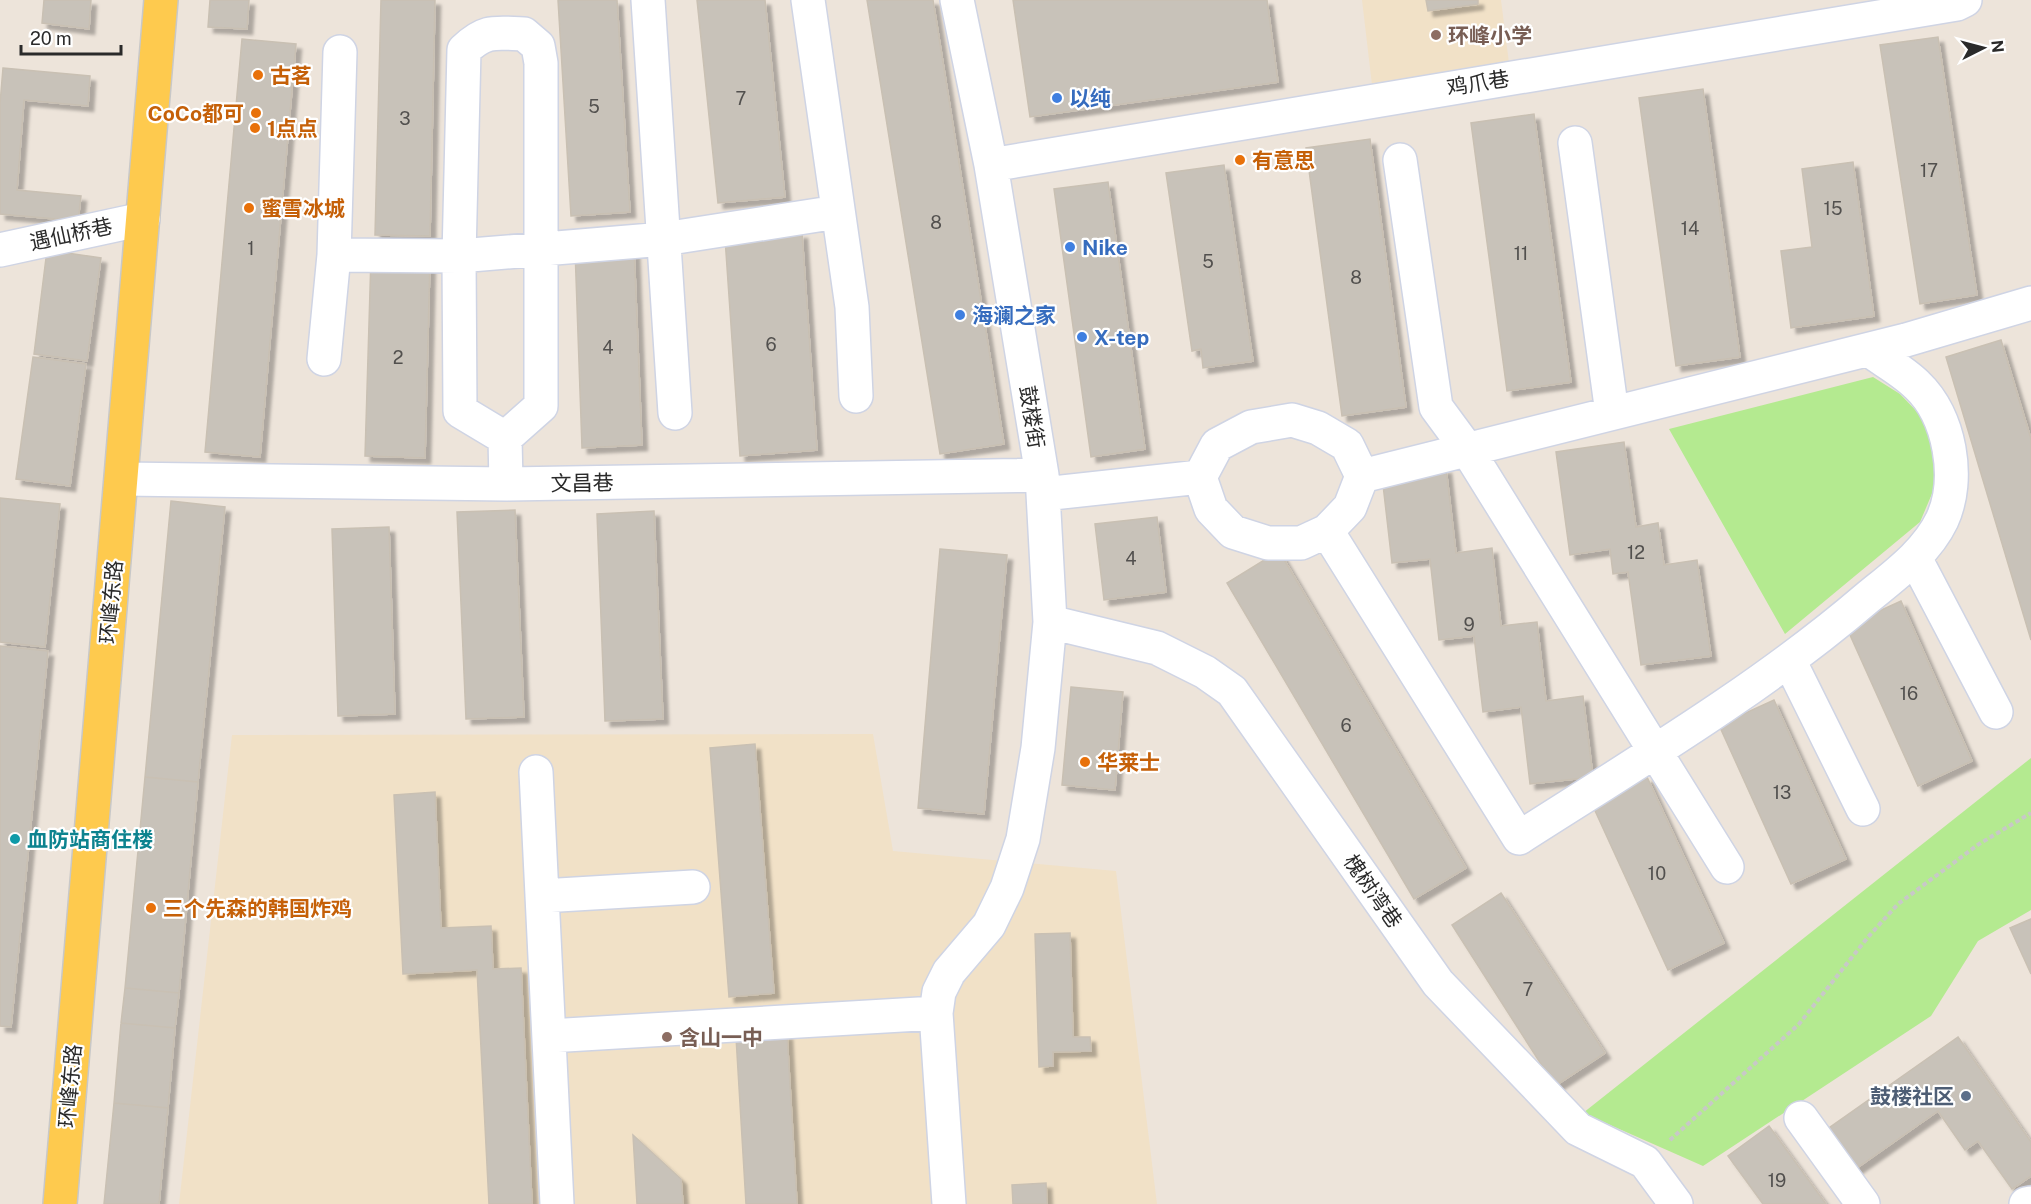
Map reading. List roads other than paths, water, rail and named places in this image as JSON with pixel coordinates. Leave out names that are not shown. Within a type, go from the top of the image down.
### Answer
[{"type":"main road","name":"环峰东路","points":[[60,1204],[160,0]]},
{"type":"street","points":[[648,0],[675,413]]},
{"type":"street","points":[[808,0],[852,307],[856,396]]},
{"type":"street","name":"鼓楼街","points":[[949,1204],[936,1013],[939,992],[949,972],[989,925],[1007,888],[1023,839],[1038,748],[1050,622],[1043,484],[991,165],[957,0]]},
{"type":"street","name":"鸡爪巷","points":[[991,165],[1934,8],[1957,4],[1965,0]]},
{"type":"street","points":[[506,438],[460,411],[459,256],[464,50],[477,38],[492,33],[524,34],[538,46],[541,63],[541,406],[506,438],[506,484]]},
{"type":"street","points":[[324,359],[334,255],[340,52]]},
{"type":"street","points":[[1575,143],[1612,413]]},
{"type":"street","points":[[1400,160],[1436,407],[1467,449],[1727,867]]},
{"type":"street","points":[[334,255],[459,256],[542,249],[664,238],[837,212]]},
{"type":"street","name":"遇仙桥巷","points":[[0,250],[142,219]]},
{"type":"street","points":[[1362,476],[1869,350],[2031,303]]},
{"type":"street","points":[[1327,531],[1519,838],[1655,751],[1789,660],[1833,628],[1915,558],[1942,519],[1951,483],[1950,448],[1938,413],[1917,385],[1869,350]]},
{"type":"street","points":[[1292,420],[1318,428],[1347,445],[1362,476],[1350,507],[1327,531],[1301,543],[1268,543],[1233,532],[1211,509],[1200,477],[1217,445],[1251,427],[1292,420]]},
{"type":"street","name":"文昌巷","points":[[122,479],[506,484],[1043,484],[1200,477]]},
{"type":"street","points":[[1915,558],[1996,712]]},
{"type":"street","name":"槐树湾巷","points":[[1050,622],[1157,648],[1205,672],[1232,691],[1438,983],[1578,1128],[1645,1162],[1676,1204]]},
{"type":"street","points":[[1789,660],[1863,809]]},
{"type":"street","points":[[536,772],[557,1204]]},
{"type":"street","points":[[542,896],[693,887]]},
{"type":"street","points":[[549,1035],[936,1013]]},
{"type":"street","points":[[1801,1118],[1863,1204]]},
{"type":"street","points":[[2026,1204],[2031,1203]]},
{"type":"place","name":"环峰小学","points":[[1436,35]]},
{"type":"place","name":"古茗","points":[[258,75]]},
{"type":"place","name":"以纯","points":[[1057,98]]},
{"type":"place","name":"CoCo都可","points":[[256,113]]},
{"type":"place","name":"1点点","points":[[255,128]]},
{"type":"place","name":"有意思","points":[[1240,160]]},
{"type":"place","name":"蜜雪冰城","points":[[249,208]]},
{"type":"place","name":"Nike","points":[[1070,247]]},
{"type":"place","name":"海澜之家","points":[[960,315]]},
{"type":"place","name":"X-tep","points":[[1082,337]]},
{"type":"place","name":"华莱士","points":[[1085,762]]},
{"type":"place","name":"血防站商住楼","points":[[15,839]]},
{"type":"place","name":"三个先森的韩国炸鸡","points":[[151,908]]},
{"type":"place","name":"含山一中","points":[[667,1037]]},
{"type":"place","name":"鼓楼社区","points":[[1966,1096]]}]
